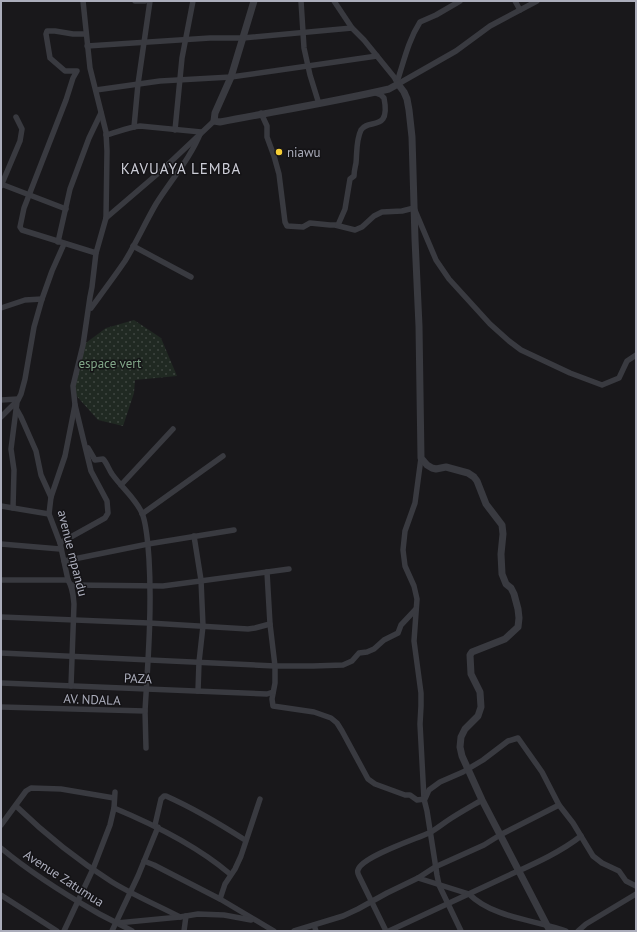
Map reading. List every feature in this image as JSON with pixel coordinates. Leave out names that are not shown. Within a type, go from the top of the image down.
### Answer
[{"type":"street","points":[[1,544],[60,546],[105,518],[108,513],[107,500],[91,471],[75,405],[73,386],[83,345],[96,253],[106,218],[106,135],[90,68],[83,1]]},
{"type":"street","points":[[136,1],[145,1]]},
{"type":"street","points":[[134,127],[138,84],[150,1]]},
{"type":"street","points":[[175,130],[185,40],[193,1]]},
{"type":"street","points":[[106,218],[162,170],[214,121],[215,113],[231,76],[254,1]]},
{"type":"street","points":[[301,1],[303,33],[308,66],[319,104]]},
{"type":"street","points":[[398,83],[402,63],[411,38],[420,22],[425,18],[436,15],[460,1]]},
{"type":"street","points":[[515,1],[520,10]]},
{"type":"street","points":[[214,121],[220,122],[262,113],[319,104],[394,87],[398,83],[456,51],[490,26],[537,1]]},
{"type":"street","points":[[338,2],[352,28],[364,40],[394,77],[404,92],[407,99],[411,124],[420,333],[420,458],[415,503],[405,531],[403,550],[405,566],[416,592],[414,641],[421,694],[420,724],[424,799],[435,867],[440,885],[461,931]]},
{"type":"street","points":[[87,46],[243,38],[352,28]]},
{"type":"street","points":[[86,34],[72,34],[55,31],[47,32],[46,34],[50,58],[65,71],[77,71],[73,78],[21,217],[20,229],[96,253]]},
{"type":"street","points":[[96,90],[138,84],[231,76],[376,56]]},
{"type":"street","points":[[338,225],[345,209],[350,179],[354,176],[355,155],[361,130],[366,126],[381,121],[385,112],[384,98],[373,92]]},
{"type":"street","points":[[58,242],[70,189],[89,138],[101,113]]},
{"type":"street","points":[[262,113],[267,126],[267,137],[279,174],[286,224],[294,227],[303,227],[310,223],[338,225],[355,230],[362,227],[374,216],[382,212],[402,211],[414,208]]},
{"type":"street","points":[[16,117],[22,129],[20,141],[1,185],[66,209]]},
{"type":"street","points":[[106,135],[121,132],[134,127],[202,132]]},
{"type":"street","points":[[91,308],[116,274],[156,204],[183,166],[197,144],[202,132]]},
{"type":"street","points":[[414,208],[436,260],[449,279],[490,324],[521,350],[570,373],[602,385],[619,378],[627,361],[636,354]]},
{"type":"street","points":[[1,418],[21,394],[34,327],[42,299],[64,244]]},
{"type":"street","points":[[133,246],[191,277]]},
{"type":"street","points":[[1,308],[26,300],[42,299]]},
{"type":"street","points":[[1,400],[17,400]]},
{"type":"street","points":[[13,508],[14,470],[12,449],[17,400]]},
{"type":"street","name":"avenue mpandu","points":[[71,686],[74,604],[60,546],[49,514],[51,497],[65,456],[75,405]]},
{"type":"street","points":[[16,408],[36,451],[41,475],[51,497]]},
{"type":"street","points":[[121,485],[173,429]]},
{"type":"street","points":[[84,443],[95,460],[103,459],[105,461],[112,474],[132,498],[142,514],[148,544],[150,587],[150,623],[145,711],[146,748]]},
{"type":"street","points":[[142,514],[223,456]]},
{"type":"street","points":[[420,458],[432,468],[436,469],[446,467],[468,472],[474,476],[478,481],[486,504],[502,525],[503,534],[500,554],[502,574],[506,584],[511,588],[514,594],[518,609],[519,623],[514,631],[505,639],[472,652],[470,655],[471,674],[480,692],[481,707],[478,716],[465,729],[461,737],[460,747],[462,756],[482,800],[548,928]]},
{"type":"street","points":[[1,506],[49,514]]},
{"type":"street","points":[[64,561],[148,544],[234,530]]},
{"type":"street","points":[[194,536],[201,580],[203,626],[199,662],[198,691]]},
{"type":"street","points":[[1,580],[150,587],[290,569]]},
{"type":"street","points":[[267,572],[275,683],[272,703],[273,706],[314,712],[331,718],[337,723],[370,782],[410,795],[416,799],[424,799]]},
{"type":"street","points":[[1,653],[274,666],[343,665],[352,661],[359,653],[374,649],[384,640],[398,633],[401,626],[416,609]]},
{"type":"street","points":[[1,617],[150,623],[248,629],[270,624]]},
{"type":"street","name":"PAZA","points":[[1,683],[267,694],[273,692]]},
{"type":"street","name":"AV. NDALA","points":[[1,707],[145,711]]},
{"type":"street","points":[[424,799],[432,788],[483,760],[508,741],[518,738],[542,772],[559,805],[573,823],[588,850],[596,860],[619,871],[626,881],[636,886]]},
{"type":"street","points":[[1,825],[26,791],[31,788],[61,789],[114,795],[114,808],[110,825],[93,869],[64,931]]},
{"type":"street","points":[[112,931],[144,862],[156,826],[161,799],[164,796],[180,802],[245,840]]},
{"type":"street","points":[[220,900],[222,891],[230,874],[235,869],[260,799]]},
{"type":"street","points":[[482,800],[430,833],[384,851],[365,862],[360,867],[358,870],[359,876],[387,931],[519,870],[551,854],[581,836]]},
{"type":"street","points":[[294,931],[315,928],[343,916],[418,878],[435,867],[479,848],[500,835],[559,805]]},
{"type":"street","points":[[16,806],[60,844],[93,869],[130,892],[183,916]]},
{"type":"street","points":[[114,808],[156,826],[216,861],[230,874]]},
{"type":"street","name":"Avenue Zatumua","points":[[1,848],[38,876],[78,901],[132,931]]},
{"type":"street","points":[[144,862],[154,865],[220,900],[274,931]]},
{"type":"street","points":[[418,878],[469,894],[476,901],[506,915],[548,928],[566,931]]},
{"type":"street","points":[[578,931],[586,924],[636,894]]},
{"type":"street","points":[[1,895],[57,931]]},
{"type":"street","points":[[117,923],[198,914],[211,914],[255,920]]},
{"type":"street","points":[[183,916],[184,931]]},
{"type":"green space","name":"espace vert","points":[[134,320],[161,338],[177,376],[135,380],[134,393],[123,426],[98,420],[73,392],[83,345],[106,328]]},
{"type":"place","name":"niawu","points":[[279,152]]},
{"type":"district","name":"KAVUAYA LEMBA","points":[[181,169]]}]
